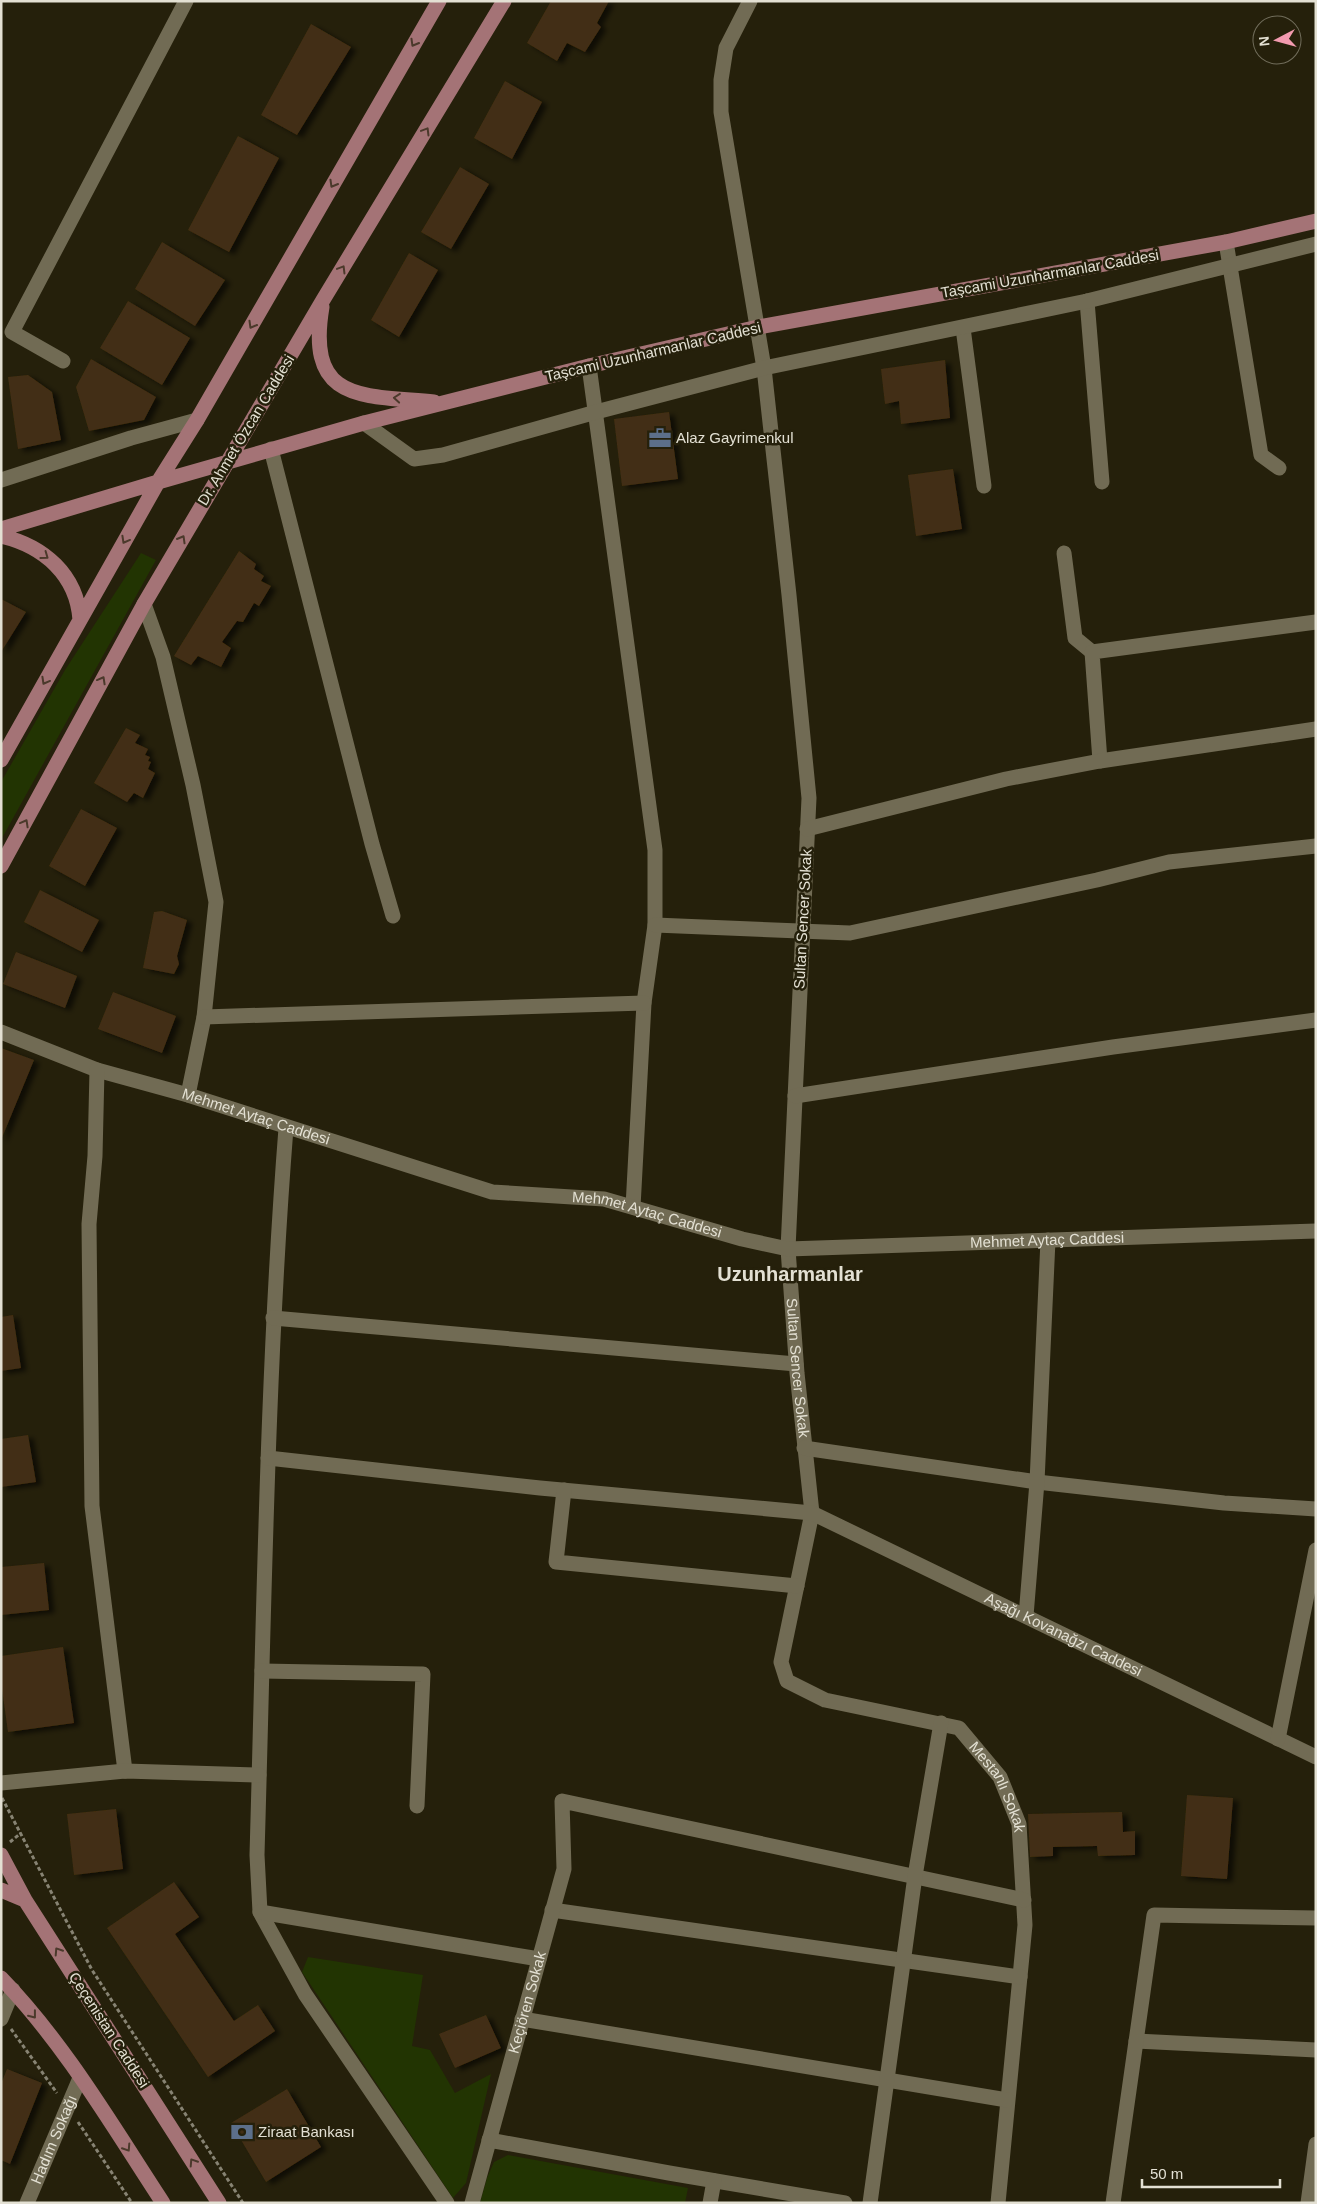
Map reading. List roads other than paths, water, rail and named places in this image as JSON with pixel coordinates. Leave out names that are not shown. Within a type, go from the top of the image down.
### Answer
[{"type":"main road","points":[[1,760],[158,482],[197,420],[439,1]]},
{"type":"main road","name":"Dr. Ahmet Özcan Caddesi","points":[[1,866],[144,604],[323,300],[504,1]]},
{"type":"main road","name":"Taşcami Uzunharmanlar Caddesi","points":[[1,529],[364,423],[589,366],[758,327],[1226,242],[1316,222]]},
{"type":"main road","points":[[323,300],[318,344],[323,360],[336,383],[346,390],[362,396],[446,403]]},
{"type":"main road","points":[[1,536],[14,539],[35,549],[62,570],[77,597],[80,620]]},
{"type":"main road","name":"Çeçenistan Caddesi","points":[[1,1856],[25,1900],[219,2203]]},
{"type":"main road","points":[[1,1890],[25,1900]]},
{"type":"main road","points":[[1,1978],[13,1990],[80,2078],[163,2203]]},
{"type":"street","points":[[63,361],[12,332],[186,1]]},
{"type":"street","name":"Sultan Sencer Sokak","points":[[750,1],[726,48],[721,80],[721,112],[764,368],[790,595],[808,788],[788,1249],[796,1364],[812,1513]]},
{"type":"street","points":[[1226,242],[1261,455],[1279,468]]},
{"type":"street","points":[[364,423],[414,459],[443,455],[764,368],[1087,301],[1316,244]]},
{"type":"street","points":[[1087,301],[1102,482]]},
{"type":"street","points":[[963,328],[984,486]]},
{"type":"street","points":[[589,366],[655,850],[655,925],[644,1003],[633,1207]]},
{"type":"street","points":[[1,480],[131,438],[197,420]]},
{"type":"street","points":[[271,449],[372,844],[393,916]]},
{"type":"street","points":[[1064,553],[1075,638],[1092,652],[1100,761]]},
{"type":"street","points":[[144,604],[163,657],[193,785],[216,902],[204,1017],[188,1095]]},
{"type":"street","points":[[1092,652],[1316,622]]},
{"type":"street","points":[[807,829],[1006,779],[1100,761],[1316,729]]},
{"type":"street","points":[[655,925],[850,933],[1097,880],[1169,862],[1316,846]]},
{"type":"street","points":[[204,1017],[644,1003]]},
{"type":"street","points":[[795,1096],[1113,1047],[1316,1020]]},
{"type":"street","name":"Mehmet Aytaç Caddesi","points":[[1,1032],[97,1070],[188,1095],[286,1128],[492,1192],[604,1198],[742,1239],[788,1249],[1316,1231]]},
{"type":"street","points":[[97,1070],[89,1224],[92,1506],[125,1770]]},
{"type":"street","points":[[286,1128],[276,1252],[268,1458],[256,1855],[260,1912],[305,1994],[447,2203]]},
{"type":"street","points":[[1026,1616],[1037,1482],[1048,1240]]},
{"type":"street","points":[[273,1318],[796,1364]]},
{"type":"street","points":[[804,1448],[1037,1482],[1224,1503],[1316,1509]]},
{"type":"street","points":[[268,1458],[564,1490],[812,1513]]},
{"type":"street","points":[[564,1490],[556,1562],[797,1586]]},
{"type":"street","name":"Mestanlı Sokak","points":[[812,1513],[781,1662],[787,1681],[825,1700],[959,1728],[1000,1777],[1019,1824],[1025,1925],[998,2203]]},
{"type":"street","name":"Aşağı Kovanağzı Caddesi","points":[[812,1513],[1316,1757]]},
{"type":"street","points":[[1278,1739],[1316,1550]]},
{"type":"street","points":[[262,1671],[423,1674],[416,1806]]},
{"type":"street","points":[[870,2203],[915,1876],[941,1723]]},
{"type":"street","points":[[1,1783],[125,1770],[259,1775]]},
{"type":"street","name":"Keçiören Sokak","points":[[472,2203],[564,1869],[562,1801],[915,1876]]},
{"type":"street","points":[[915,1876],[1024,1900]]},
{"type":"street","points":[[552,1910],[904,1962],[1020,1977]]},
{"type":"street","points":[[260,1912],[539,1959]]},
{"type":"street","points":[[1113,2203],[1154,1914],[1316,1918]]},
{"type":"street","points":[[1,2019],[13,1990]]},
{"type":"street","points":[[522,2019],[1007,2100]]},
{"type":"street","points":[[1136,2041],[1316,2050]]},
{"type":"street","name":"Hadım Sokağı","points":[[27,2203],[80,2078]]},
{"type":"street","points":[[489,2140],[835,2202]]},
{"type":"street","points":[[1308,2203],[1316,2144]]},
{"type":"street","points":[[710,2203],[714,2181]]},
{"type":"place","name":"Alaz Gayrimenkul","points":[[660,438]]},
{"type":"place","name":"Ziraat Bankası","points":[[242,2132]]},
{"type":"district","name":"Uzunharmanlar","points":[[790,1274]]}]
